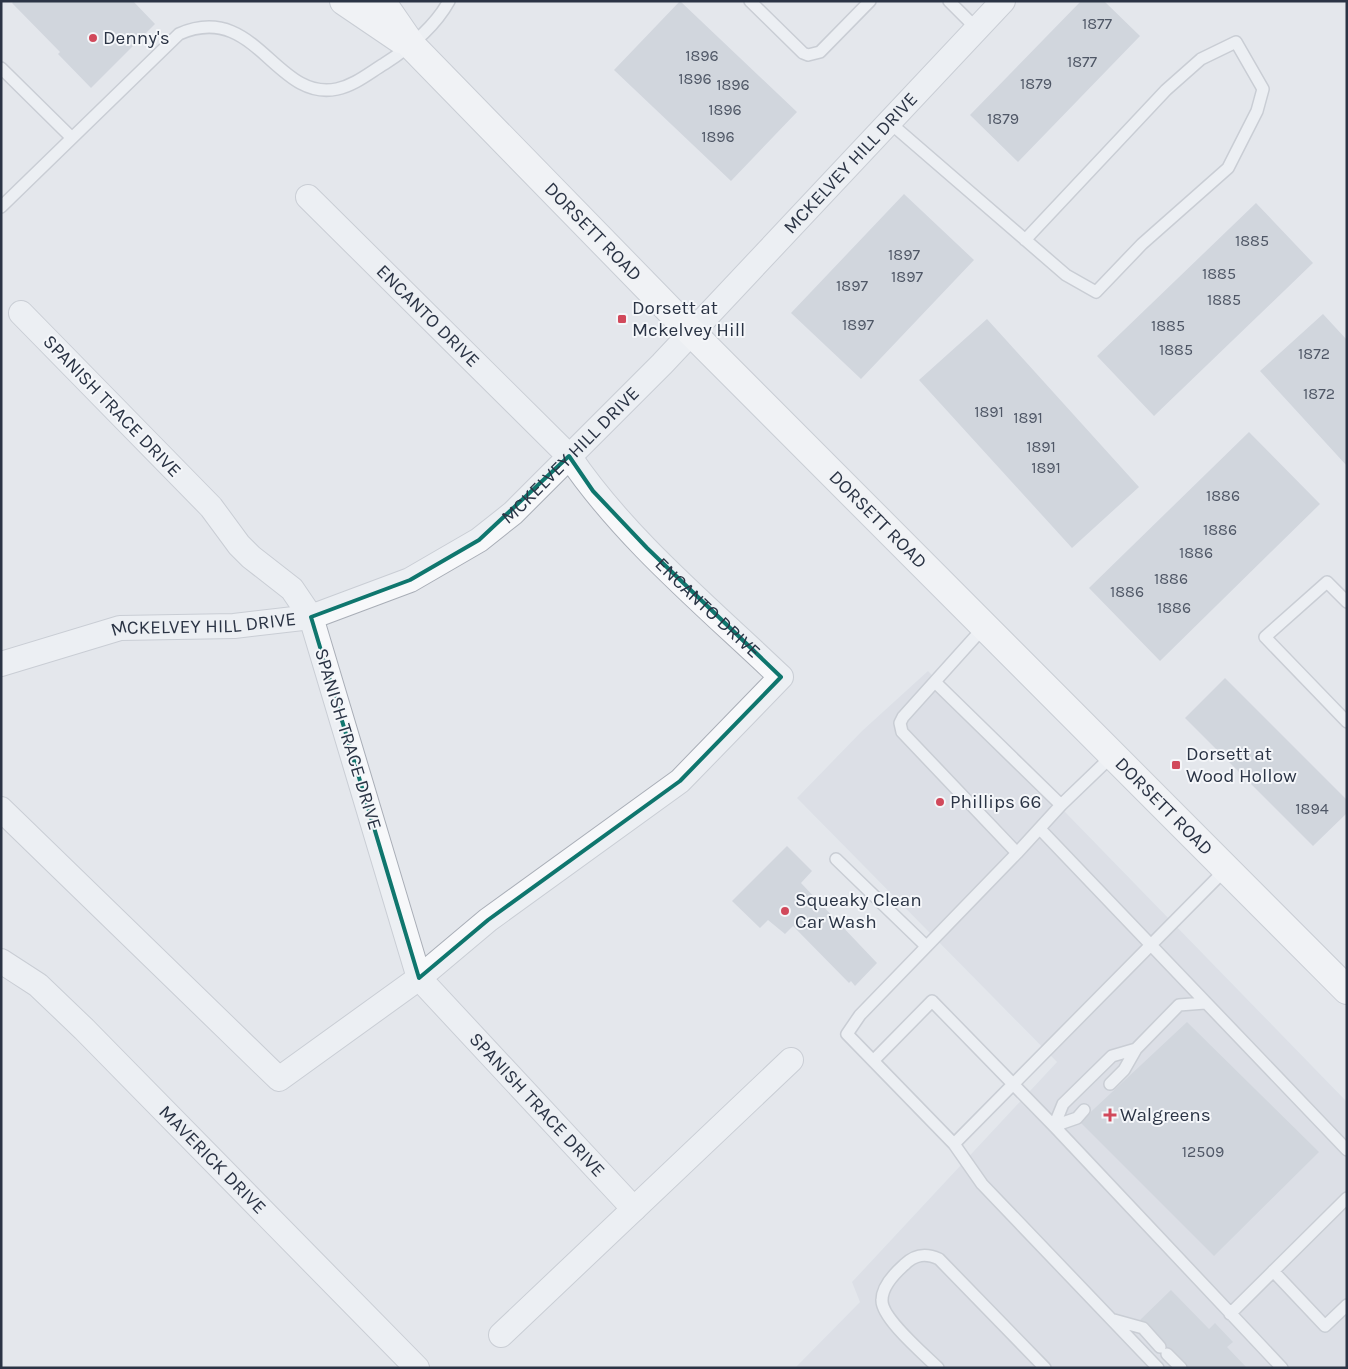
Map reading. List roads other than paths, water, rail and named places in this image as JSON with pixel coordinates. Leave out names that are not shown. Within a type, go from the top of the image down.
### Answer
[{"type":"main road","name":"DORSETT ROAD","points":[[344,1],[412,46]]},
{"type":"main road","name":"DORSETT ROAD","points":[[381,1],[412,46],[691,332],[1112,756],[1344,982]]},
{"type":"street","name":"MCKELVEY HILL DRIVE","points":[[1,664],[120,628],[234,626],[312,617],[410,580],[479,540],[513,513],[691,332],[1003,1]]},
{"type":"street","name":"ENCANTO DRIVE","points":[[308,197],[569,456],[593,491],[647,548],[781,677],[680,781],[488,920],[419,978]]},
{"type":"street","name":"SPANISH TRACE DRIVE","points":[[21,313],[211,507],[239,545],[292,589],[312,617],[419,978],[634,1209]]},
{"type":"street","points":[[1,809],[279,1079],[419,978]]},
{"type":"street","name":"MAVERICK DRIVE","points":[[1,961],[38,985],[78,1023],[417,1368]]},
{"type":"street","points":[[501,1335],[791,1060]]},
{"type":"lane","points":[[1,207],[179,34],[193,26],[210,22],[229,25],[250,35],[289,72],[303,82],[318,88],[336,90],[351,85],[412,46],[449,1]]},
{"type":"lane","points":[[750,1],[803,53],[808,55],[820,52],[870,1]]},
{"type":"lane","points":[[949,1],[977,28]]},
{"type":"lane","points":[[890,122],[1025,240],[1066,275],[1096,292],[1142,244],[1228,168],[1257,112],[1263,89],[1236,42],[1201,59],[1166,90],[1025,240]]},
{"type":"lane","points":[[4,76],[72,138]]},
{"type":"lane","points":[[1347,602],[1327,582],[1265,637],[1347,722]]},
{"type":"lane","points":[[984,627],[903,717],[900,724],[902,732],[1017,853]]},
{"type":"lane","points":[[935,682],[1061,804]]},
{"type":"lane","points":[[1112,756],[1061,804],[1040,829],[860,1015],[847,1034],[954,1144],[982,1184],[1158,1368]]},
{"type":"lane","points":[[1040,829],[1347,1150]]},
{"type":"lane","points":[[836,859],[926,946]]},
{"type":"lane","points":[[954,1144],[1226,869]]},
{"type":"lane","points":[[874,1060],[932,1001],[1013,1083],[1282,1368]]},
{"type":"lane","points":[[1110,1084],[1124,1070],[1136,1049],[1179,1005],[1206,1003]]},
{"type":"lane","points":[[1054,1126],[1063,1104],[1112,1056],[1136,1049]]},
{"type":"lane","points":[[1054,1126],[1077,1118],[1084,1110]]},
{"type":"lane","points":[[1230,1314],[1347,1198]]},
{"type":"lane","points":[[938,1368],[898,1328],[885,1312],[881,1302],[884,1288],[904,1264],[916,1256],[929,1254],[939,1259],[1045,1368]]},
{"type":"lane","points":[[1273,1271],[1325,1326],[1347,1304]]},
{"type":"lane","points":[[1112,1319],[1143,1328],[1181,1368]]},
{"type":"place","name":"Denny's","points":[[93,38]]},
{"type":"place","name":"Dorsett at Mckelvey Hill","points":[[622,319]]},
{"type":"place","name":"Dorsett at Wood Hollow","points":[[1176,765]]},
{"type":"place","name":"Phillips 66","points":[[940,802]]},
{"type":"place","name":"Squeaky Clean Car Wash","points":[[785,911]]},
{"type":"place","name":"Walgreens","points":[[1110,1115]]}]
